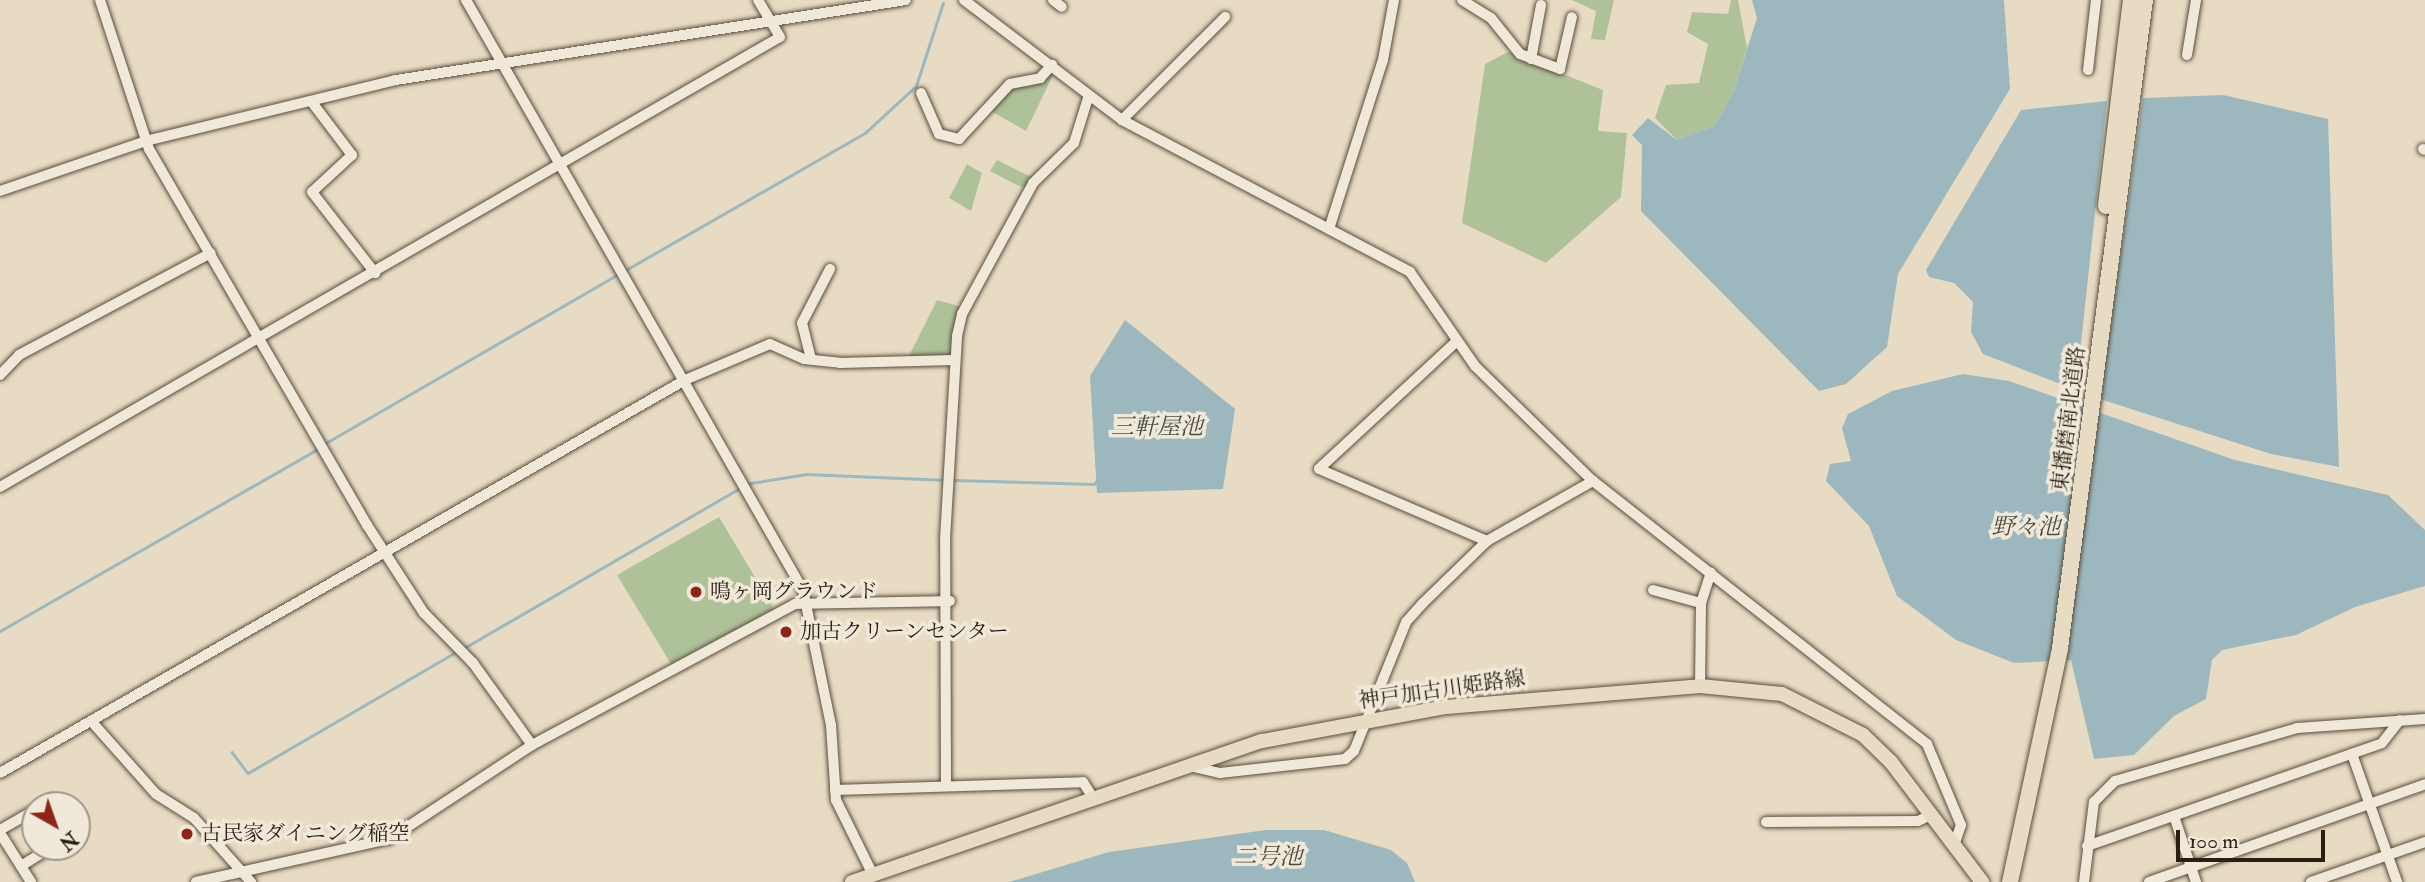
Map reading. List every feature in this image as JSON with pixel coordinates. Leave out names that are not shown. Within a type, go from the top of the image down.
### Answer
[{"type":"highway","name":"東播磨南北道路","points":[[2000,882],[2051,645],[2137,5]]},
{"type":"highway","name":"東播磨南北道路","points":[[2010,882],[2056,673],[2137,5]]},
{"type":"main road","name":"神戸加古川姫路線","points":[[852,882],[1262,741],[1367,720],[1700,686],[1765,690],[1831,714],[1891,762],[1982,882]]},
{"type":"street","points":[[100,0],[146,141],[259,337],[384,552],[533,745]]},
{"type":"street","points":[[466,0],[685,380],[806,601],[831,724],[835,790],[873,874]]},
{"type":"street","points":[[0,487],[780,37],[758,0]]},
{"type":"street","points":[[0,191],[146,141],[312,101],[503,63],[906,0]]},
{"type":"street","points":[[964,0],[1052,65],[1088,98],[1122,120],[1410,272],[1457,341],[1491,384],[1593,481],[1927,744],[1961,825],[1954,845]]},
{"type":"street","points":[[1329,229],[1383,60],[1394,0]]},
{"type":"street","points":[[1462,0],[1531,59],[1562,68],[1572,17]]},
{"type":"street","points":[[2088,70],[2096,0]]},
{"type":"street","points":[[2192,48],[2196,0]]},
{"type":"street","points":[[1531,59],[1541,5]]},
{"type":"street","points":[[1122,120],[1225,17]]},
{"type":"street","points":[[920,93],[939,134],[959,139],[1010,84],[1040,78],[1052,65]]},
{"type":"street","points":[[946,786],[950,601],[945,539],[954,360],[962,314],[1033,183],[1074,143],[1088,98]]},
{"type":"street","points":[[312,101],[352,155],[312,192],[375,273]]},
{"type":"street","points":[[0,374],[19,355],[211,253]]},
{"type":"street","points":[[811,359],[802,323],[830,269]]},
{"type":"street","points":[[1457,341],[1319,469],[1488,541]]},
{"type":"street","points":[[0,774],[685,380],[770,344],[811,359],[954,360]]},
{"type":"street","points":[[1188,766],[1220,773],[1333,765],[1354,751],[1406,622],[1488,541],[1593,481]]},
{"type":"street","points":[[1700,686],[1701,603],[1711,573]]},
{"type":"street","points":[[1653,590],[1701,603]]},
{"type":"street","points":[[196,882],[248,879],[389,839],[533,745],[806,601],[950,601]]},
{"type":"street","points":[[2084,882],[2094,802],[2115,781],[2297,728],[2425,719]]},
{"type":"street","points":[[2087,846],[2382,743],[2400,720]]},
{"type":"street","points":[[92,722],[156,794],[194,818],[248,879]]},
{"type":"street","points":[[2352,754],[2398,882]]},
{"type":"street","points":[[835,790],[1083,782],[1093,798]]},
{"type":"street","points":[[2149,882],[2425,784]]},
{"type":"street","points":[[1766,822],[1918,821],[1931,815]]},
{"type":"street","points":[[2174,816],[2196,882]]},
{"type":"street","points":[[21,819],[0,832],[31,882]]},
{"type":"street","points":[[2311,882],[2425,842]]},
{"type":"street","points":[[21,866],[29,861]]},
{"type":"green space","points":[[1572,0],[1614,0],[1605,40],[1591,39],[1596,11]]},
{"type":"green space","points":[[1731,0],[1738,0],[1747,48],[1733,93],[1714,126],[1677,140],[1655,118],[1666,85],[1699,83],[1708,44],[1687,32],[1692,12],[1728,14]]},
{"type":"green space","points":[[1508,52],[1603,90],[1598,131],[1627,133],[1621,197],[1546,263],[1462,223],[1485,64]]},
{"type":"green space","points":[[1047,74],[1053,75],[1026,131],[991,111],[1007,88]]},
{"type":"green space","points":[[997,160],[1035,178],[1027,188],[1017,185],[990,171]]},
{"type":"green space","points":[[967,164],[982,173],[971,211],[949,198]]},
{"type":"green space","points":[[937,300],[962,307],[951,356],[909,356]]},
{"type":"green space","name":"鳴ヶ岡グラウンド","points":[[719,517],[774,609],[671,664],[617,575]]},
{"type":"water","points":[[1752,0],[2004,0],[2010,89],[1898,274],[1887,347],[1846,384],[1819,391],[1641,211],[1642,145],[1632,135],[1648,118],[1677,140],[1714,126],[1733,93],[1757,18]]},
{"type":"water","points":[[2223,95],[2328,119],[2339,467],[2271,454],[2100,399],[2143,98]]},
{"type":"water","points":[[2107,101],[2076,390],[1983,354],[1971,332],[1973,302],[1954,283],[1929,277],[1926,270],[2021,110]]},
{"type":"water","name":"三軒屋池","points":[[1125,320],[1235,409],[1223,489],[1097,493],[1090,376]]},
{"type":"water","name":"野々池","points":[[1963,374],[2009,381],[2235,460],[2388,495],[2425,530],[2425,586],[2355,607],[2296,635],[2222,650],[2212,660],[2206,699],[2174,716],[2134,755],[2094,759],[2071,660],[2014,663],[1956,640],[1897,596],[1869,526],[1826,481],[1830,464],[1851,461],[1842,428],[1848,414],[1892,391]]},
{"type":"water","name":"二号池","points":[[1266,830],[1324,830],[1391,850],[1407,863],[1415,882],[1009,882],[1109,852]]},
{"type":"waterway","points":[[624,271],[865,133],[916,86],[943,3]]},
{"type":"waterway","points":[[324,444],[619,274]]},
{"type":"waterway","points":[[0,631],[319,448]]},
{"type":"waterway","points":[[745,484],[806,474],[947,480]]},
{"type":"waterway","points":[[953,480],[1094,484],[1098,479]]},
{"type":"waterway","points":[[464,648],[740,488]]},
{"type":"waterway","points":[[232,752],[248,773],[458,651]]},
{"type":"place","name":"鳴ヶ岡グラウンド","points":[[696,592]]},
{"type":"place","name":"加古クリーンセンター","points":[[786,632]]},
{"type":"place","name":"古民家ダイニング稲空","points":[[187,834]]}]
